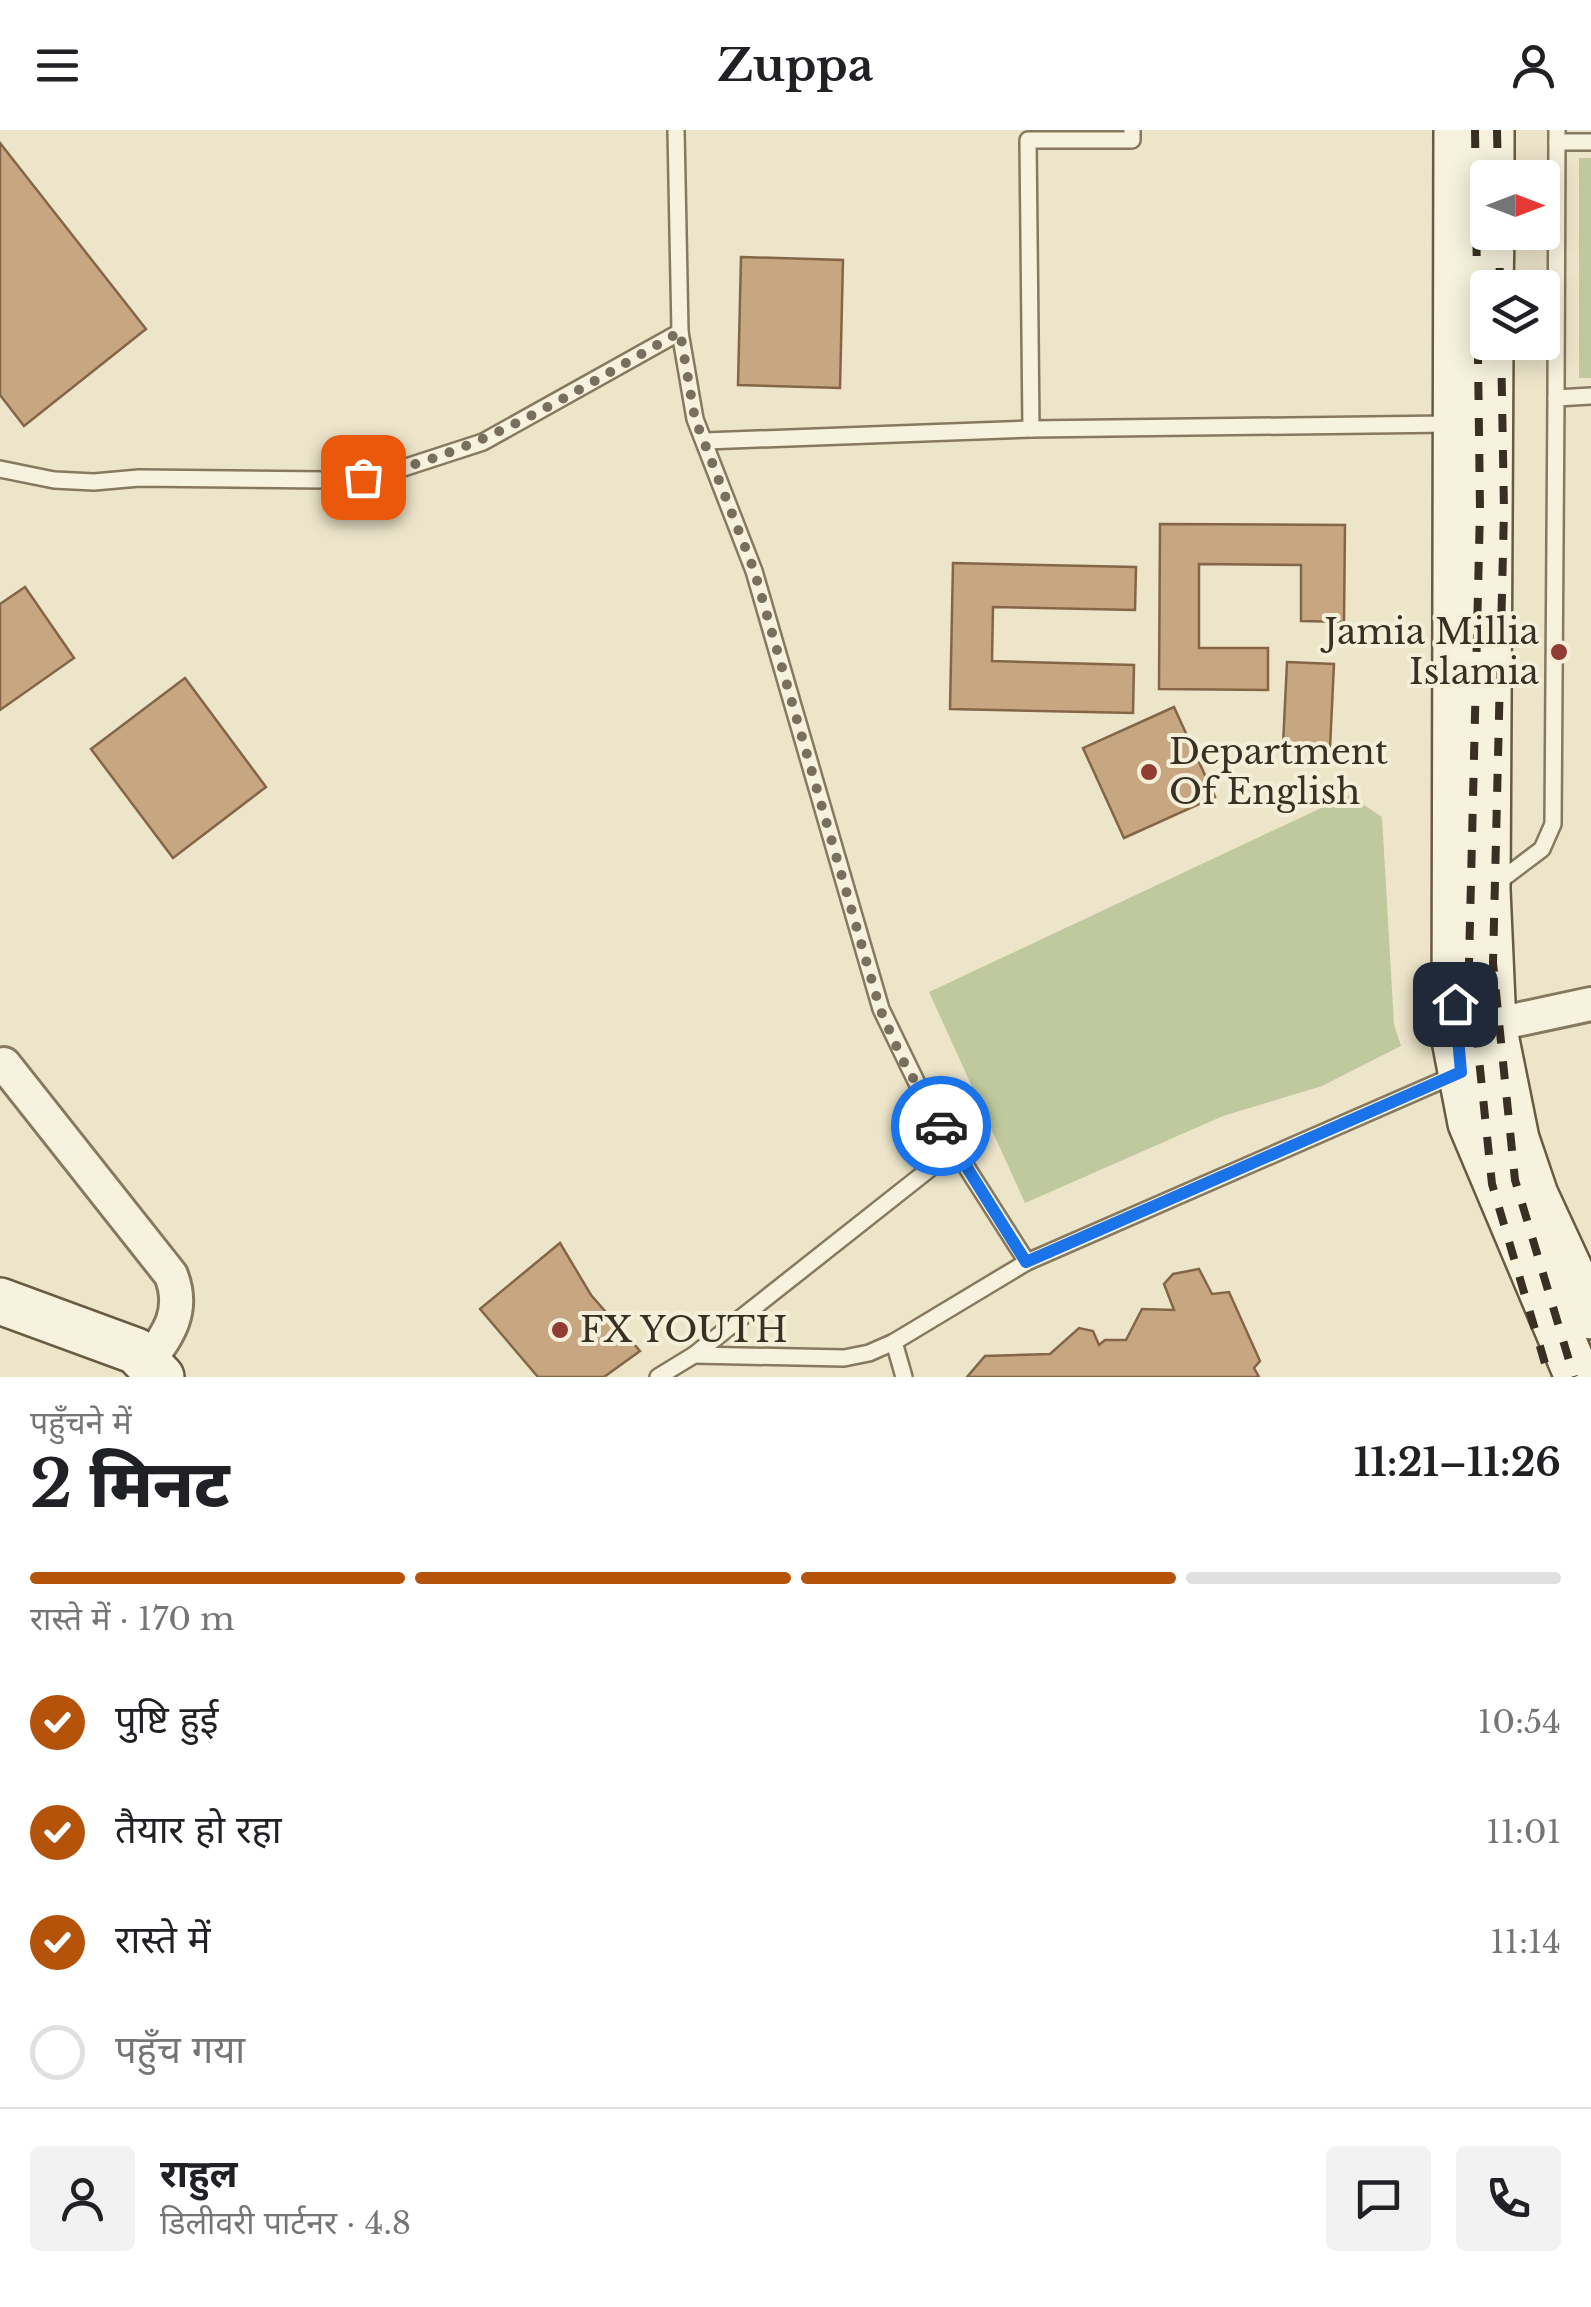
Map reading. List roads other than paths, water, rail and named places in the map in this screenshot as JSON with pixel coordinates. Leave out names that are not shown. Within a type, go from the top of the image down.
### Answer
[{"type":"main road","points":[[1457,130],[1482,261],[1456,424],[1456,1040],[1471,1122],[1578,1377]]},
{"type":"main road","points":[[1491,160],[1492,130]]},
{"type":"main road","points":[[1490,360],[1487,890],[1493,1025],[1516,1139],[1535,1195],[1591,1316]]},
{"type":"main road","points":[[0,1301],[127,1348],[154,1369]]},
{"type":"street","points":[[1493,1025],[1591,1004]]},
{"type":"street","points":[[1,1063],[171,1275],[178,1298],[177,1311],[154,1369]]},
{"type":"lane","points":[[676,130],[680,332],[690,400],[754,570],[880,1009],[930,1110],[1026,1262]]},
{"type":"lane","points":[[1031,429],[1028,140],[1132,140],[1132,130]]},
{"type":"lane","points":[[1487,890],[1542,849],[1552,824],[1557,136],[1591,142]]},
{"type":"lane","points":[[0,469],[54,480],[94,482],[139,478],[326,480],[394,471],[483,442],[680,332]]},
{"type":"lane","points":[[1556,398],[1591,396]]},
{"type":"lane","points":[[704,441],[1031,429],[1456,424]]},
{"type":"lane","points":[[694,1355],[844,1358],[894,1342],[1026,1262],[1461,1072]]},
{"type":"lane","points":[[658,1377],[694,1355],[956,1148]]},
{"type":"lane","points":[[894,1342],[904,1377]]},
{"type":"railway","points":[[1475,130],[1480,509],[1469,963],[1492,1184],[1549,1377]]},
{"type":"railway","points":[[1497,130],[1498,160]]},
{"type":"railway","points":[[1499,250],[1500,270]]},
{"type":"railway","points":[[1501,360],[1504,510],[1493,963],[1515,1180],[1574,1377]]},
{"type":"place","name":"Jamia Millia Islamia","points":[[1559,652]]},
{"type":"place","name":"Department Of English","points":[[1149,772]]},
{"type":"place","name":"FX YOUTH","points":[[560,1330]]}]
